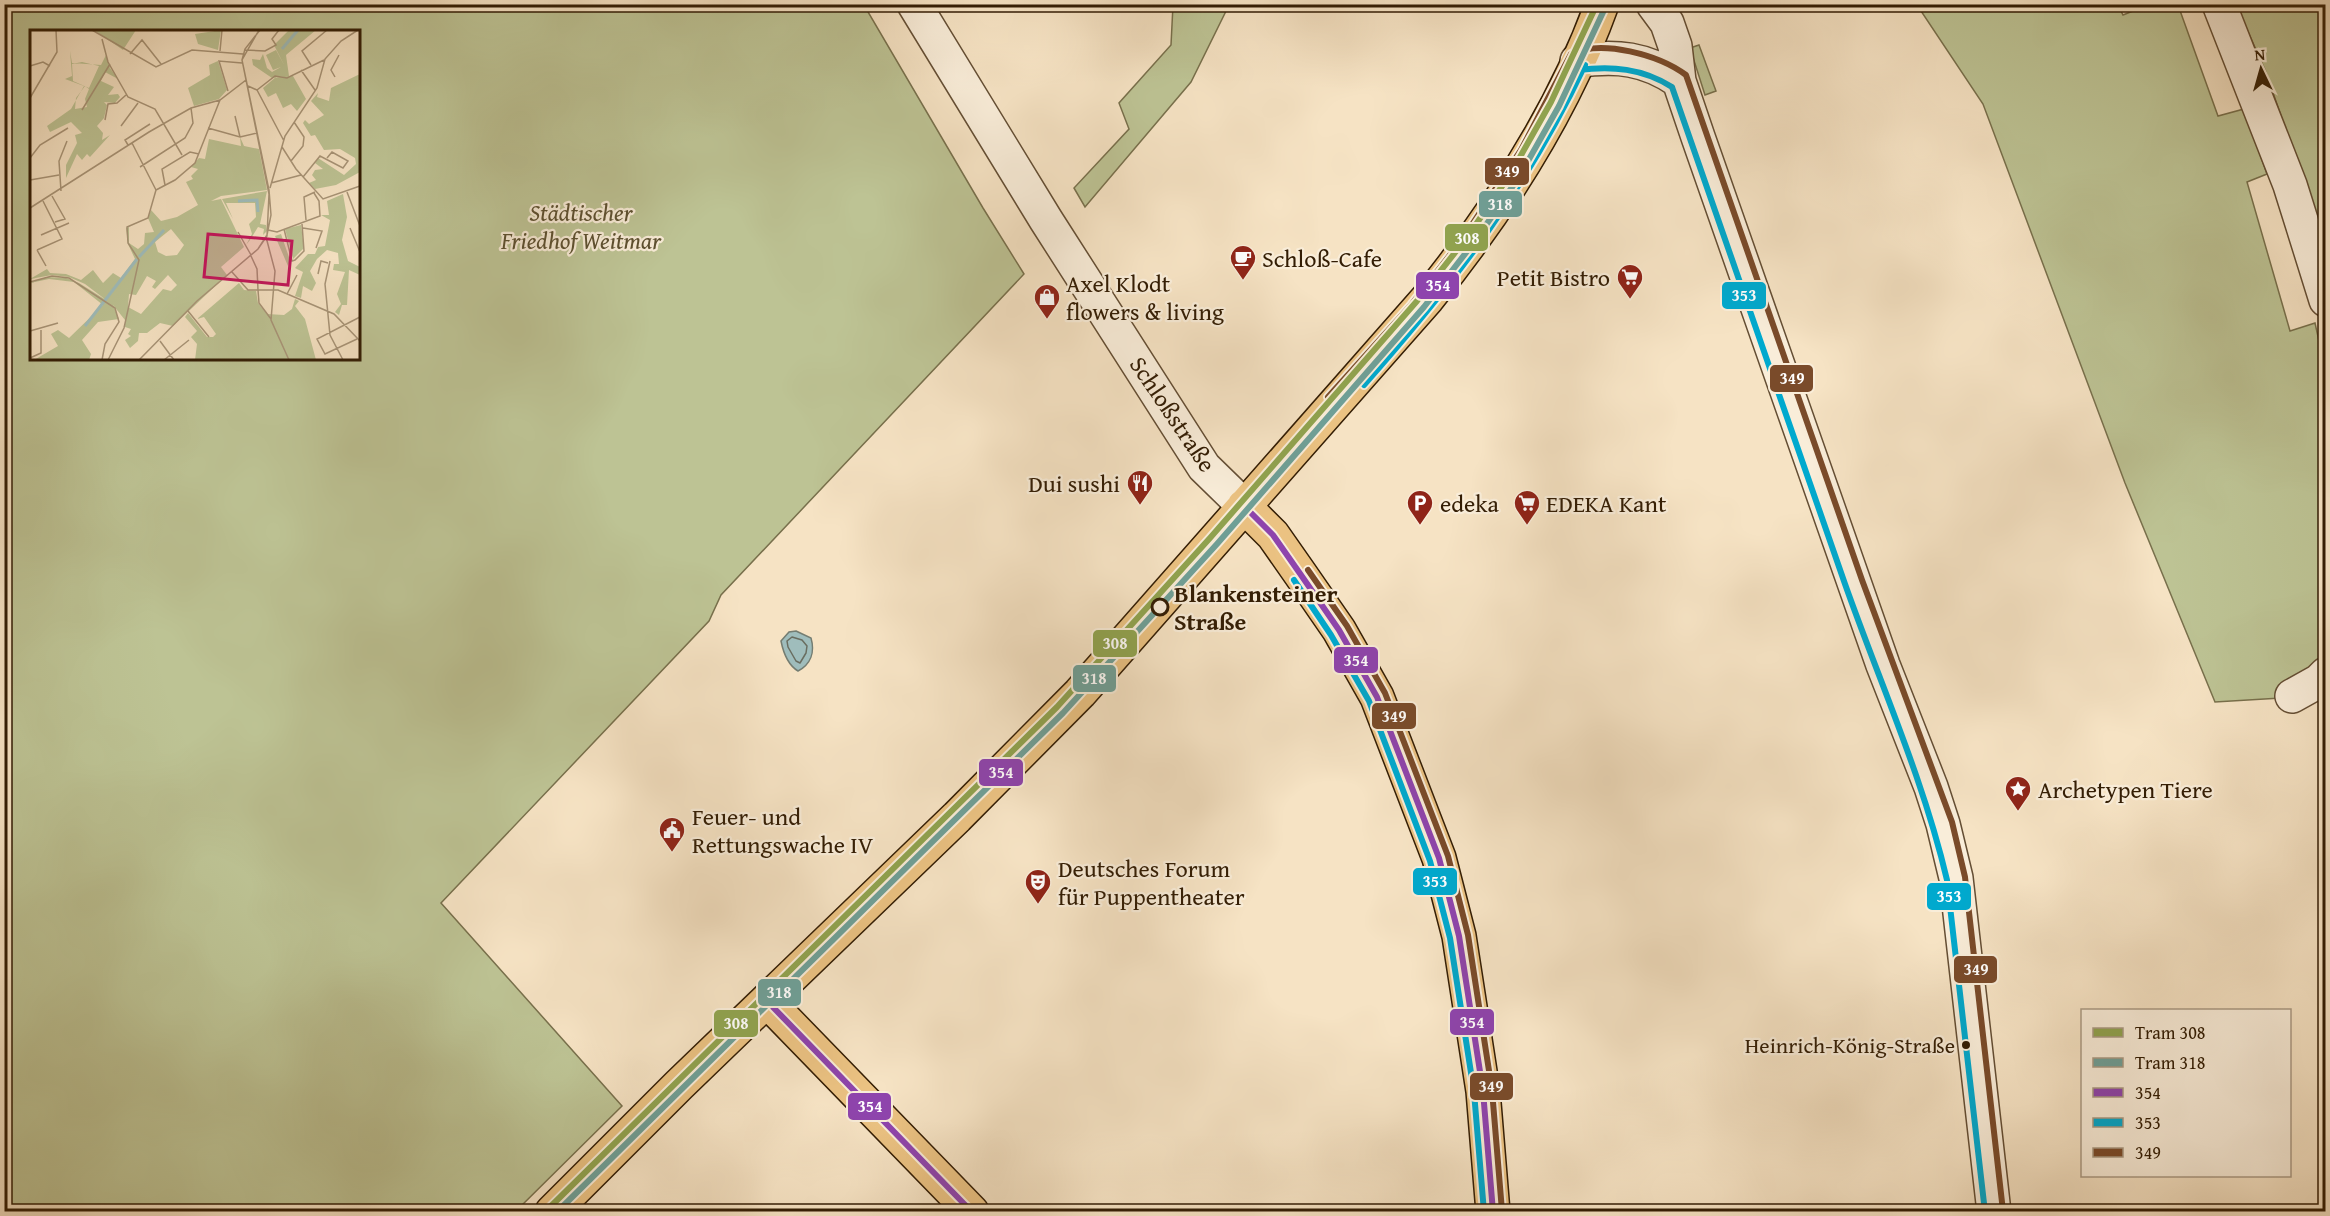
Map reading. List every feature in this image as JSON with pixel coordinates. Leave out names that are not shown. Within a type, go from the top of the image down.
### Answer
[{"type":"main road","points":[[552,1212],[1064,710],[1428,298],[1475,237],[1533,149],[1577,61],[1602,4]]},
{"type":"main road","name":"Schloßstraße","points":[[1244,506],[1273,535],[1301,575],[1339,630],[1377,697],[1439,858],[1459,936],[1483,1091],[1493,1212]]},
{"type":"main road","points":[[767,1001],[972,1212]]},
{"type":"street","name":"Schloßstraße","points":[[914,4],[1046,220],[1193,450],[1204,466],[1244,506]]},
{"type":"street","points":[[1653,4],[1667,23],[1675,46],[1679,81],[1862,605],[1942,824],[1956,878],[1994,1212]]},
{"type":"street","points":[[2219,4],[2290,185],[2325,300]]},
{"type":"street","points":[[1577,61],[1622,59],[1641,62],[1660,68],[1679,81]]},
{"type":"street","points":[[2292,696],[2319,681],[2325,674]]},
{"type":"green space","name":"Städtischer Friedhof Weitmar","points":[[5,4],[864,5],[1024,274],[721,595],[709,621],[441,903],[622,1106],[516,1211],[5,1211]]},
{"type":"green space","points":[[1173,5],[1229,5],[1191,82],[1085,207],[1074,188],[1129,129],[1119,103],[1171,45]]},
{"type":"green space","points":[[1917,5],[2118,5],[2123,15],[2148,5],[2178,5],[2218,116],[2244,109],[2267,174],[2247,182],[2290,331],[2315,323],[2325,368],[2325,654],[2281,698],[2215,702],[2125,483],[1983,104]]},
{"type":"green space","points":[[2236,5],[2325,5],[2325,245],[2266,72]]},
{"type":"green space","points":[[1699,45],[1716,91],[1705,95],[1690,48]]},
{"type":"water","points":[[796,631],[811,638],[812,648],[809,661],[798,671],[789,662],[781,641],[789,632]]},
{"type":"tram line","name":"308","points":[[545,1212],[1057,707],[1210,538],[1417,301],[1468,236],[1511,173],[1551,102],[1597,4]]},
{"type":"tram line","name":"318","points":[[557,1212],[1063,713],[1217,544],[1424,307],[1475,241],[1519,177],[1559,106],[1605,8]]},
{"type":"transit line","name":"354","points":[[767,1001],[957,817],[1090,681],[1428,298],[1480,230],[1527,158],[1568,83],[1602,4]]},
{"type":"transit line","name":"349","points":[[1328,397],[1411,305],[1464,237],[1521,150],[1571,54],[1598,48],[1630,51],[1661,61],[1686,75],[1862,580],[1952,822],[1965,877],[2003,1211]]},
{"type":"transit line","name":"353","points":[[1364,385],[1429,309],[1487,233],[1538,153],[1585,65]]},
{"type":"transit line","name":"353","points":[[1578,70],[1603,68],[1638,72],[1672,87],[1858,621],[1926,805],[1937,842],[1947,880],[1985,1212]]},
{"type":"transit line","name":"354","points":[[1244,506],[1273,535],[1301,575],[1339,630],[1377,697],[1439,858],[1459,936],[1483,1091],[1493,1212]]},
{"type":"transit line","name":"349","points":[[1308,570],[1347,626],[1385,693],[1448,856],[1468,935],[1492,1090],[1502,1211]]},
{"type":"transit line","name":"353","points":[[1294,580],[1331,635],[1369,701],[1430,861],[1450,938],[1474,1092],[1484,1212]]},
{"type":"transit line","name":"354","points":[[767,1001],[972,1212]]},
{"type":"place","name":"Schloß-Cafe","points":[[1243,281]]},
{"type":"place","name":"Petit Bistro","points":[[1630,300]]},
{"type":"place","name":"Axel Klodt flowers & living","points":[[1047,320]]},
{"type":"place","name":"Dui sushi","points":[[1140,506]]},
{"type":"place","name":"edeka","points":[[1420,526]]},
{"type":"place","name":"EDEKA Kant","points":[[1527,526]]},
{"type":"place","name":"Blankensteiner Straße","points":[[1160,607]]},
{"type":"place","name":"Archetypen Tiere","points":[[2018,812]]},
{"type":"place","name":"Feuer- und Rettungswache IV","points":[[672,853]]},
{"type":"place","name":"Deutsches Forum für Puppentheater","points":[[1038,905]]},
{"type":"place","name":"Heinrich-König-Straße","points":[[1966,1045]]}]
